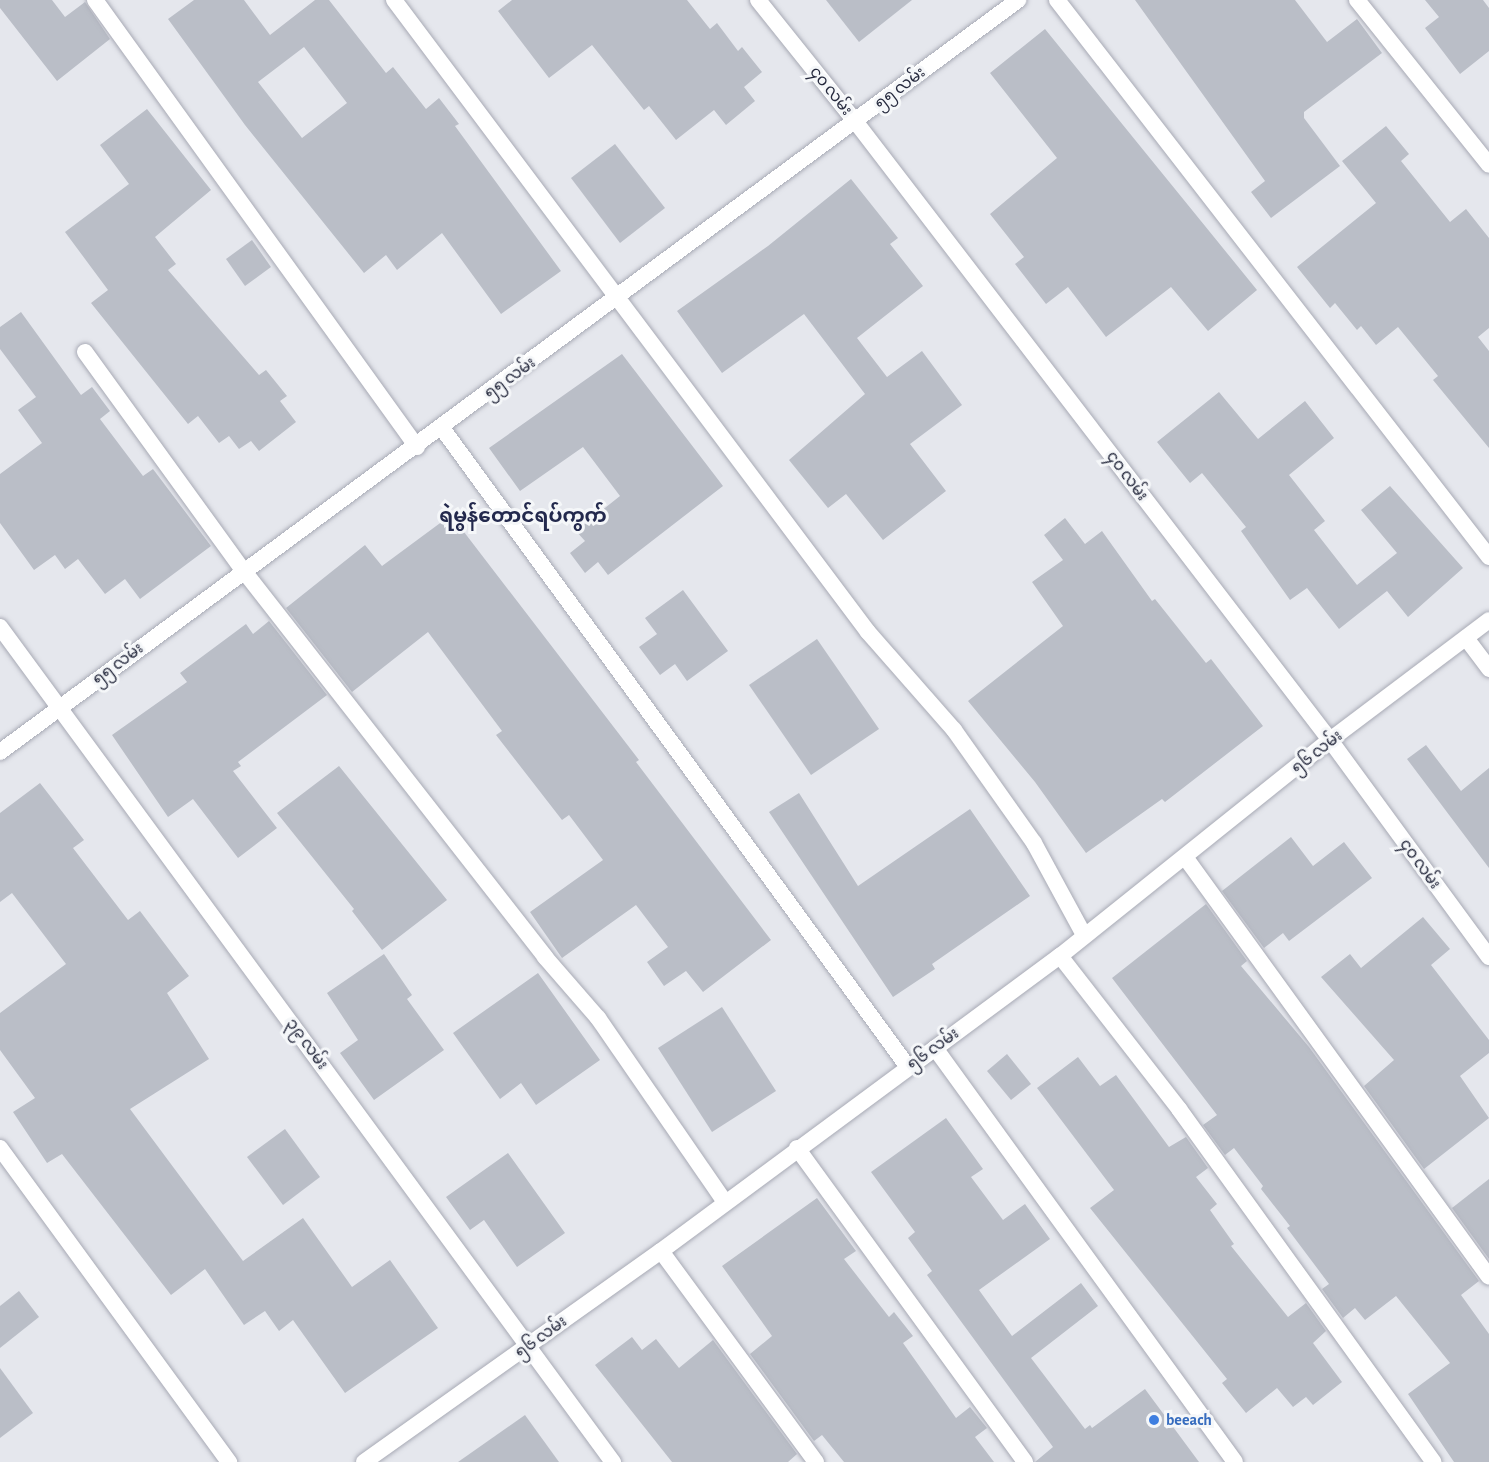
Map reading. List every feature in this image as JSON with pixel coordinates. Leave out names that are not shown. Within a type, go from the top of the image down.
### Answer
[{"type":"street","points":[[95,0],[417,447]]},
{"type":"street","points":[[394,0],[620,298],[868,632],[954,730],[1034,843],[1084,935]]},
{"type":"street","name":"၄၀ လမ်း","points":[[758,0],[855,121],[1330,740],[1489,957]]},
{"type":"street","name":"၅၅ လမ်း","points":[[0,752],[243,570],[417,447],[620,298],[1018,0]]},
{"type":"street","points":[[1057,0],[1489,556]]},
{"type":"street","points":[[1358,0],[1489,165]]},
{"type":"street","points":[[85,352],[243,570],[545,957],[598,1018],[725,1202]]},
{"type":"street","points":[[442,428],[908,1067]]},
{"type":"street","name":"၅၆ လမ်း","points":[[368,1461],[661,1251],[797,1148],[1060,956],[1330,740],[1489,620]]},
{"type":"street","name":"၃၉ လမ်း","points":[[0,627],[613,1462]]},
{"type":"street","points":[[1466,638],[1489,669]]},
{"type":"street","points":[[1185,857],[1489,1277]]},
{"type":"street","points":[[1060,956],[1179,1109],[1434,1462]]},
{"type":"street","points":[[935,1048],[1235,1462]]},
{"type":"street","points":[[0,1148],[229,1462]]},
{"type":"street","points":[[797,1148],[1025,1462]]},
{"type":"street","points":[[661,1251],[816,1462]]},
{"type":"building","points":[[0,0],[52,0],[65,17],[85,2],[110,39],[57,81],[0,8]]},
{"type":"building","points":[[194,0],[244,0],[270,35],[315,0],[329,0],[386,73],[393,67],[426,109],[439,98],[459,124],[455,126],[561,271],[501,314],[442,233],[397,270],[386,255],[364,273],[245,125],[168,19]],"holes":[[[304,47],[347,103],[302,138],[258,82]]]},
{"type":"building","points":[[512,0],[687,0],[710,29],[717,23],[738,51],[742,47],[762,72],[744,87],[755,101],[726,125],[714,110],[676,140],[649,106],[644,110],[592,45],[549,78],[498,11]]},
{"type":"building","points":[[826,0],[912,0],[859,42]]},
{"type":"building","points":[[1135,0],[1295,0],[1327,42],[1357,19],[1382,53],[1304,112],[1304,118],[1340,166],[1271,218],[1251,192],[1265,181]]},
{"type":"building","points":[[1425,0],[1483,0],[1489,8],[1489,51],[1460,74],[1425,28],[1439,17]]},
{"type":"building","points":[[1045,29],[1257,290],[1208,331],[1171,287],[1106,337],[1068,287],[1046,304],[1015,264],[1024,257],[990,214],[1057,158],[990,73]]},
{"type":"building","points":[[147,109],[211,190],[155,237],[176,264],[168,270],[259,375],[266,370],[287,396],[280,401],[296,422],[259,451],[251,441],[239,449],[229,436],[219,443],[198,416],[188,424],[91,303],[108,290],[65,232],[129,184],[100,145]]},
{"type":"building","points":[[1386,126],[1409,154],[1401,161],[1450,222],[1466,209],[1489,238],[1489,328],[1478,337],[1489,351],[1489,448],[1433,380],[1438,376],[1398,327],[1376,345],[1361,326],[1357,330],[1335,303],[1330,308],[1297,267],[1376,203],[1342,161]]},
{"type":"building","points":[[615,144],[665,208],[620,243],[571,178]]},
{"type":"building","points":[[851,179],[898,238],[890,244],[923,286],[857,338],[887,377],[922,351],[962,405],[910,444],[946,491],[883,540],[846,494],[828,508],[789,460],[865,394],[804,314],[722,373],[677,311],[768,246]]},
{"type":"building","points":[[252,240],[271,267],[245,286],[226,259]]},
{"type":"building","points":[[21,312],[81,395],[92,387],[110,411],[100,419],[143,476],[153,469],[211,546],[140,599],[125,579],[105,594],[78,559],[65,569],[55,555],[34,570],[0,523],[0,474],[42,443],[18,410],[36,397],[0,349],[0,327]]},
{"type":"building","points":[[622,354],[723,486],[608,575],[598,562],[585,573],[570,553],[585,541],[576,531],[620,496],[583,447],[520,491],[489,448]]},
{"type":"building","points":[[1219,392],[1258,439],[1305,401],[1334,438],[1289,475],[1325,521],[1314,530],[1357,585],[1397,553],[1361,510],[1390,486],[1463,568],[1408,617],[1387,591],[1339,629],[1307,588],[1290,600],[1241,531],[1246,527],[1202,473],[1190,483],[1157,442]]},
{"type":"building","points":[[451,515],[639,760],[636,762],[771,940],[703,992],[686,971],[664,986],[647,962],[668,947],[636,905],[562,958],[530,912],[603,860],[569,815],[562,820],[496,735],[502,731],[428,632],[352,692],[286,608],[365,545],[382,566]]},
{"type":"building","points":[[1065,518],[1085,544],[1102,531],[1152,601],[1155,599],[1206,663],[1211,659],[1263,726],[1165,802],[1162,799],[1086,853],[1035,782],[968,701],[1063,626],[1032,582],[1063,560],[1044,535]]},
{"type":"building","points":[[683,590],[728,651],[687,681],[675,664],[660,675],[639,647],[657,634],[645,618]]},
{"type":"building","points":[[269,621],[327,695],[238,762],[241,766],[233,771],[277,828],[238,858],[193,799],[168,817],[112,735],[187,682],[180,673],[246,624],[253,634]]},
{"type":"building","points":[[817,639],[879,729],[811,775],[749,685]]},
{"type":"building","points":[[1426,745],[1461,791],[1489,768],[1489,868],[1407,759]]},
{"type":"building","points":[[339,766],[447,900],[382,950],[352,911],[354,909],[277,813]]},
{"type":"building","points":[[40,783],[84,840],[73,848],[128,920],[140,911],[189,976],[167,993],[209,1059],[130,1109],[243,1261],[303,1218],[352,1287],[390,1260],[438,1328],[345,1393],[293,1320],[279,1331],[265,1311],[244,1325],[205,1269],[171,1295],[62,1154],[47,1163],[13,1112],[35,1098],[0,1050],[0,1013],[66,964],[12,893],[0,902],[0,813]]},
{"type":"building","points":[[799,793],[858,886],[970,809],[1030,896],[932,964],[935,969],[893,997],[769,812]]},
{"type":"building","points":[[1291,837],[1313,866],[1344,842],[1372,878],[1289,941],[1283,933],[1264,948],[1222,891]]},
{"type":"building","points":[[1206,904],[1247,961],[1241,966],[1309,1047],[1479,1281],[1461,1295],[1489,1334],[1489,1462],[1454,1462],[1408,1394],[1450,1363],[1396,1296],[1365,1320],[1355,1308],[1343,1318],[1322,1289],[1329,1284],[1287,1228],[1290,1226],[1261,1189],[1263,1186],[1234,1148],[1225,1155],[1203,1125],[1217,1115],[1112,978]]},
{"type":"building","points":[[1423,917],[1450,949],[1431,965],[1489,1040],[1489,1053],[1460,1076],[1489,1118],[1424,1169],[1364,1086],[1394,1060],[1321,977],[1350,954],[1361,968]]},
{"type":"building","points":[[384,954],[412,995],[407,999],[444,1050],[374,1100],[340,1053],[358,1040],[327,993]]},
{"type":"building","points":[[538,973],[600,1060],[536,1105],[521,1083],[500,1099],[453,1033]]},
{"type":"building","points":[[722,1007],[776,1091],[712,1132],[658,1048]]},
{"type":"building","points":[[1007,1054],[1031,1084],[1011,1100],[987,1071]]},
{"type":"building","points":[[1078,1057],[1100,1086],[1116,1075],[1169,1147],[1186,1137],[1208,1168],[1196,1177],[1217,1204],[1210,1210],[1234,1244],[1231,1246],[1288,1317],[1306,1303],[1326,1331],[1313,1343],[1342,1382],[1313,1405],[1306,1397],[1293,1407],[1277,1388],[1246,1413],[1222,1383],[1227,1379],[1090,1208],[1114,1190],[1037,1088]]},
{"type":"building","points":[[946,1118],[983,1169],[971,1177],[1003,1220],[1025,1204],[1050,1239],[979,1290],[1012,1336],[1081,1283],[1098,1306],[1031,1358],[1085,1429],[1090,1425],[1092,1428],[1145,1389],[1199,1462],[1035,1462],[1053,1447],[927,1275],[932,1271],[908,1238],[915,1232],[871,1172]]},
{"type":"building","points":[[285,1129],[320,1177],[283,1205],[247,1157]]},
{"type":"building","points":[[508,1153],[565,1233],[517,1267],[484,1220],[470,1230],[446,1197]]},
{"type":"building","points":[[1489,1179],[1489,1259],[1452,1208]]},
{"type":"building","points":[[817,1198],[856,1251],[844,1259],[889,1317],[894,1312],[913,1336],[903,1343],[956,1418],[970,1407],[987,1428],[975,1437],[994,1462],[844,1462],[822,1435],[814,1441],[750,1354],[772,1336],[722,1266]]},
{"type":"building","points":[[19,1291],[39,1317],[0,1348],[0,1306]]},
{"type":"building","points":[[632,1337],[642,1350],[656,1339],[679,1368],[713,1340],[797,1454],[788,1462],[672,1462],[595,1365]]},
{"type":"building","points":[[0,1368],[33,1413],[0,1438]]},
{"type":"building","points":[[525,1415],[559,1462],[458,1462]]},
{"type":"place","name":"beeach","points":[[1154,1420]]},
{"type":"district","name":"ရဲမွန်တောင်ရပ်ကွက်","points":[[523,516]]}]
